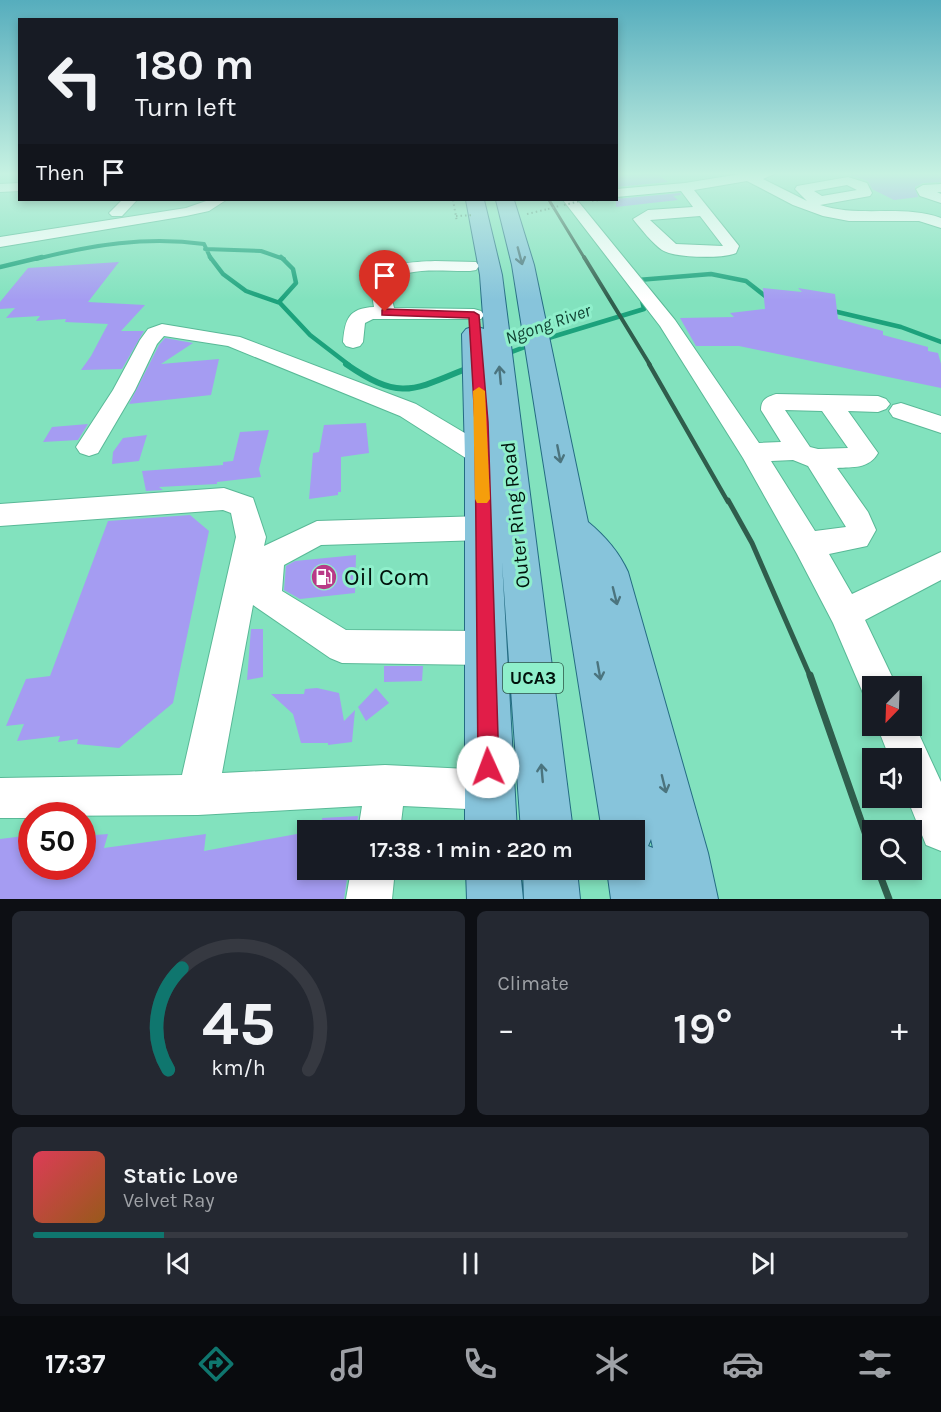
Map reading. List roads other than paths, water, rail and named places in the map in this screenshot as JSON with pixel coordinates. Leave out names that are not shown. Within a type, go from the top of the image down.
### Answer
[{"type":"main road","name":"UCA3","points":[[462,216],[475,258]]},
{"type":"main road","name":"UCA3","points":[[475,216],[475,258],[489,432],[483,528],[490,811]]},
{"type":"main road","points":[[515,216],[626,820]]},
{"type":"main road","name":"Outer Ring Road","points":[[489,432],[537,710],[546,820]]},
{"type":"main road","points":[[573,530],[589,544],[609,572],[681,853],[690,899]]},
{"type":"main road","points":[[494,880],[495,899]]},
{"type":"main road","points":[[551,880],[552,899]]},
{"type":"main road","points":[[636,880],[639,899]]},
{"type":"street","points":[[0,242],[161,216]]},
{"type":"street","points":[[579,216],[688,352],[808,545],[845,614],[874,676]]},
{"type":"street","points":[[646,216],[641,219],[667,246],[673,249],[724,252],[730,249],[731,246],[707,216]]},
{"type":"street","points":[[922,216],[941,223]]},
{"type":"street","points":[[385,312],[379,282],[386,274],[402,268],[475,258]]},
{"type":"street","points":[[353,342],[355,320],[370,313],[385,312],[482,327]]},
{"type":"street","points":[[89,447],[124,390],[147,344],[155,333],[162,330],[233,341],[408,410],[489,432]]},
{"type":"street","points":[[808,545],[857,537],[861,530],[858,520],[773,410],[773,404],[776,402],[829,403],[890,408],[941,426]]},
{"type":"street","points":[[752,452],[860,457],[865,453],[829,403]]},
{"type":"street","points":[[0,515],[224,499],[243,506],[251,537],[198,795]]},
{"type":"street","points":[[483,528],[316,533],[269,558],[266,598],[342,646],[485,648]]},
{"type":"street","points":[[845,614],[941,565]]},
{"type":"street","points":[[380,820],[385,785]]},
{"type":"street","points":[[0,798],[198,795],[385,785],[490,811]]},
{"type":"street","points":[[922,786],[941,830]]},
{"type":"street","points":[[369,899],[372,880]]},
{"type":"waterway","name":"Ngong River","points":[[36,259],[119,243],[182,242],[204,244],[206,249]]},
{"type":"waterway","points":[[206,249],[261,251],[282,258]]},
{"type":"waterway","name":"Ngong River","points":[[206,249],[210,257]]},
{"type":"waterway","name":"Ngong River","points":[[0,267],[42,257]]},
{"type":"waterway","name":"Ngong River","points":[[210,257],[223,274],[246,291],[280,303],[310,335],[349,365]]},
{"type":"waterway","points":[[279,302],[296,283],[293,269],[282,258]]},
{"type":"waterway","name":"Ngong River","points":[[638,283],[638,280],[711,274],[746,281],[769,299]]},
{"type":"waterway","name":"Ngong River","points":[[542,340],[644,309],[641,296]]},
{"type":"waterway","name":"Ngong River","points":[[829,310],[901,327],[941,342]]},
{"type":"waterway","name":"Ngong River","points":[[506,354],[533,344]]},
{"type":"waterway","name":"Ngong River","points":[[346,364],[364,376],[394,388],[419,387],[468,368]]},
{"type":"railway","points":[[559,216],[585,259]]},
{"type":"railway","points":[[584,257],[650,365]]},
{"type":"railway","points":[[649,364],[728,502]]},
{"type":"railway","points":[[728,500],[752,543],[810,676]]},
{"type":"railway","points":[[810,675],[862,824]]},
{"type":"railway","points":[[882,880],[889,899]]},
{"type":"place","name":"Oil Com","points":[[324,577]]}]
